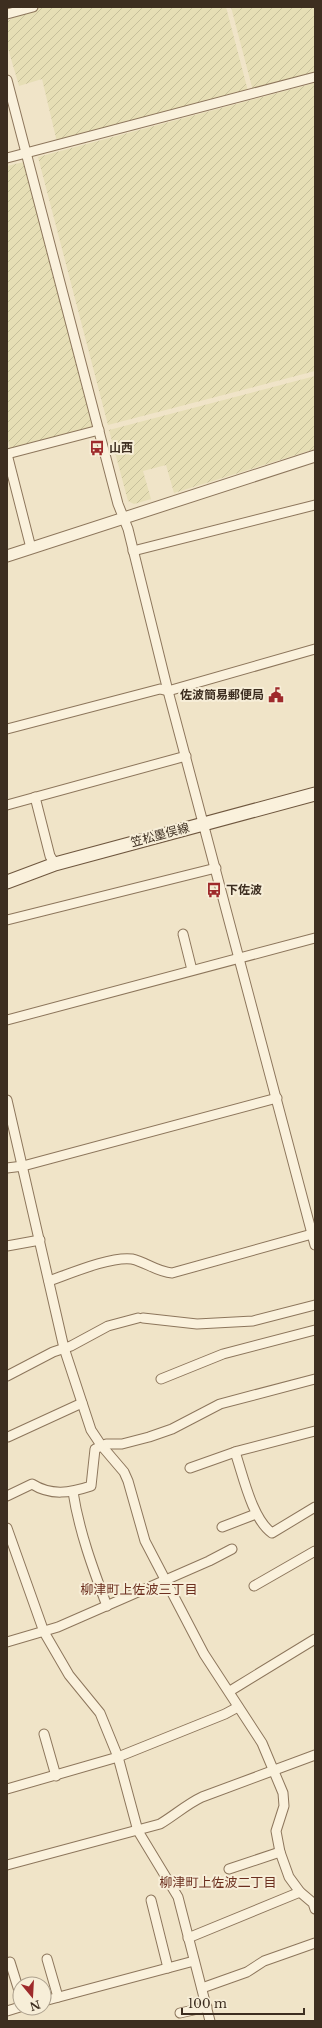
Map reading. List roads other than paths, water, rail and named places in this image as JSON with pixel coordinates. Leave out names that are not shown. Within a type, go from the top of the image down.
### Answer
[{"type":"main road","name":"笠松墨俣線","points":[[7,882],[55,864],[315,794]]},
{"type":"street","points":[[7,14],[34,7]]},
{"type":"street","points":[[7,158],[315,77]]},
{"type":"street","points":[[7,80],[118,504],[124,518],[133,551],[168,691],[315,1245]]},
{"type":"street","points":[[31,548],[7,454],[99,430]]},
{"type":"street","points":[[7,556],[315,456]]},
{"type":"street","points":[[133,551],[315,505]]},
{"type":"street","points":[[7,729],[160,689],[168,691],[315,649]]},
{"type":"street","points":[[7,805],[186,756]]},
{"type":"street","points":[[35,797],[50,856],[55,864]]},
{"type":"street","points":[[7,920],[216,868]]},
{"type":"street","points":[[183,934],[192,970]]},
{"type":"street","points":[[7,1020],[315,938]]},
{"type":"street","points":[[7,1168],[23,1166],[277,1098]]},
{"type":"street","points":[[7,1100],[64,1348],[91,1430],[101,1445],[124,1472],[128,1481],[144,1541],[215,1673],[230,1691],[262,1743],[283,1793],[284,1806],[276,1831],[280,1852],[289,1877],[300,1892],[313,1903],[315,1909]]},
{"type":"street","points":[[49,1281],[87,1267],[125,1258],[164,1272],[172,1273],[312,1234]]},
{"type":"street","points":[[7,1246],[40,1240]]},
{"type":"street","points":[[7,1376],[52,1352],[71,1346],[108,1326],[140,1318],[197,1324],[252,1321],[315,1305]]},
{"type":"street","points":[[162,1378],[223,1354],[315,1330]]},
{"type":"street","points":[[7,1496],[32,1484],[43,1491],[73,1492],[91,1486],[95,1449],[101,1445],[122,1444],[149,1437],[172,1429],[220,1404],[315,1378]]},
{"type":"street","points":[[8,1437],[82,1403]]},
{"type":"street","points":[[190,1468],[235,1452],[315,1431]]},
{"type":"street","points":[[235,1452],[256,1514],[267,1530],[272,1533],[315,1507]]},
{"type":"street","points":[[73,1492],[89,1557],[107,1606]]},
{"type":"street","points":[[222,1527],[256,1514]]},
{"type":"street","points":[[7,1528],[44,1632],[69,1676],[100,1712],[118,1757],[138,1831],[178,1897],[210,2021]]},
{"type":"street","points":[[7,1642],[44,1632],[107,1606],[166,1581],[232,1549]]},
{"type":"street","points":[[254,1586],[315,1551]]},
{"type":"street","points":[[230,1691],[315,1639]]},
{"type":"street","points":[[7,1789],[118,1757],[225,1714],[238,1706]]},
{"type":"street","points":[[44,1734],[56,1776]]},
{"type":"street","points":[[7,1865],[160,1824],[174,1816],[189,1803],[202,1797],[274,1770],[314,1757]]},
{"type":"street","points":[[228,1869],[280,1852]]},
{"type":"street","points":[[188,1938],[300,1892]]},
{"type":"street","points":[[151,1900],[168,1968]]},
{"type":"street","points":[[202,1988],[247,1972],[264,1961],[315,1943]]},
{"type":"street","points":[[47,1959],[58,1997]]},
{"type":"street","points":[[52,1999],[194,1961]]},
{"type":"street","points":[[10,1962],[14,1976]]},
{"type":"street","points":[[180,2013],[207,2007]]},
{"type":"place","name":"山西","points":[[97,448]]},
{"type":"place","name":"佐波簡易郵便局","points":[[276,695]]},
{"type":"place","name":"下佐波","points":[[214,890]]},
{"type":"district","name":"柳津町上佐波三丁目","points":[[139,1589]]},
{"type":"district","name":"柳津町上佐波二丁目","points":[[218,1882]]}]
